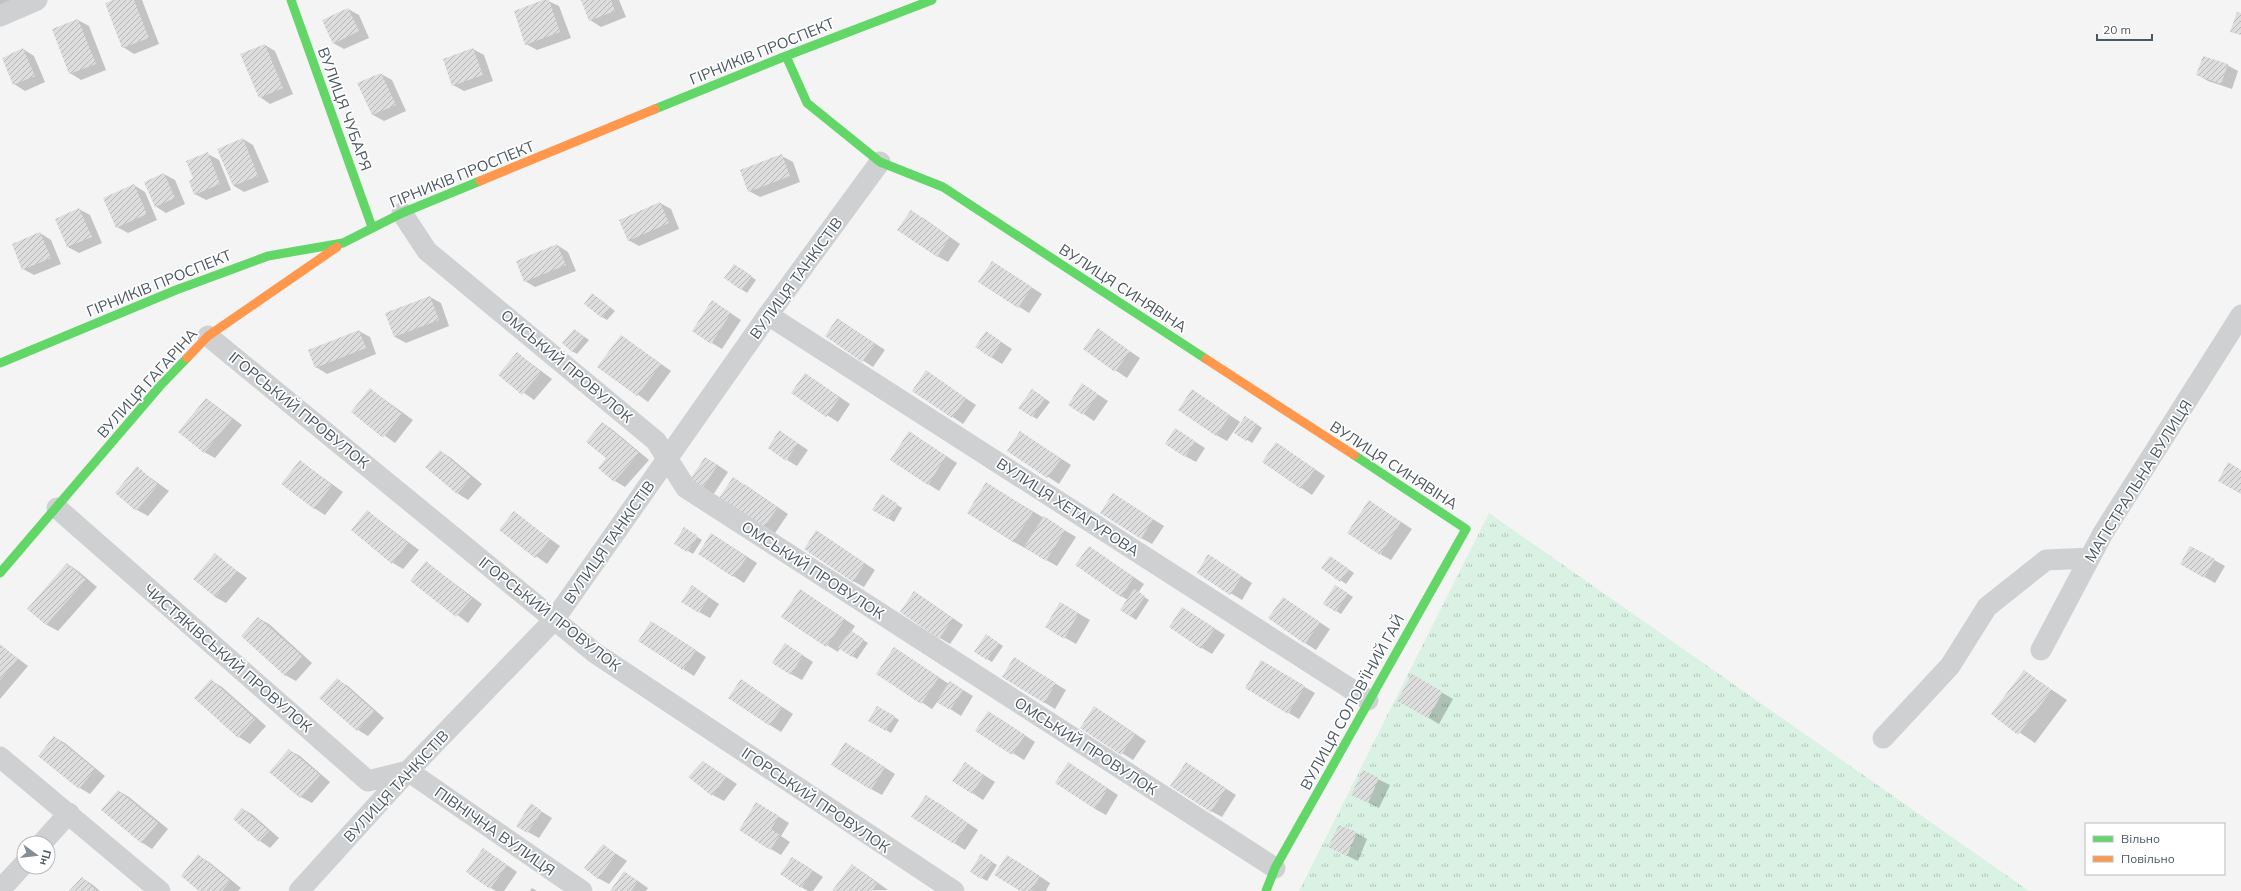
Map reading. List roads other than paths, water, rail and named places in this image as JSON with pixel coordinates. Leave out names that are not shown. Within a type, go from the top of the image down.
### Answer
[{"type":"street","points":[[0,16],[37,0]]},
{"type":"street","name":"ВУЛИЦЯ ЧУБАРЯ","points":[[291,0],[372,227]]},
{"type":"street","name":"ГІРНИКІВ ПРОСПЕКТ","points":[[0,363],[176,290],[268,256],[343,243],[402,213],[786,56],[932,0]]},
{"type":"street","name":"ВУЛИЦЯ СИНЯВІНА","points":[[786,56],[807,103],[880,162],[943,187],[1466,529]]},
{"type":"street","name":"ВУЛИЦЯ ТАНКІСТІВ","points":[[299,891],[408,771],[554,620],[768,315],[880,162]]},
{"type":"street","name":"ОМСЬКИЙ ПРОВУЛОК","points":[[402,213],[427,251],[656,441],[686,488],[1275,868]]},
{"type":"street","name":"ВУЛИЦЯ ГАГАРІНА","points":[[0,573],[160,386],[208,336],[343,243]]},
{"type":"street","name":"ВУЛИЦЯ ХЕТАГУРОВА","points":[[768,315],[1368,700]]},
{"type":"street","name":"МАГІСТРАЛЬНА ВУЛИЦЯ","points":[[2041,650],[2103,533],[2241,315]]},
{"type":"street","name":"ІГОРСЬКИЙ ПРОВУЛОК","points":[[208,336],[595,653],[954,891]]},
{"type":"street","name":"ЧИСТЯКІВСЬКИЙ ПРОВУЛОК","points":[[57,508],[368,780],[408,771]]},
{"type":"street","name":"ВУЛИЦЯ СОЛОВ'ЇНИЙ ГАЙ","points":[[1266,891],[1275,868],[1368,700],[1466,529]]},
{"type":"street","points":[[1883,738],[1950,666],[1987,607],[2046,560],[2090,558]]},
{"type":"street","points":[[0,757],[69,813],[160,891]]},
{"type":"street","name":"ПІВНІЧНА ВУЛИЦЯ","points":[[408,771],[582,891]]},
{"type":"street","points":[[49,835],[69,813]]},
{"type":"street","points":[[0,890],[16,873]]}]
